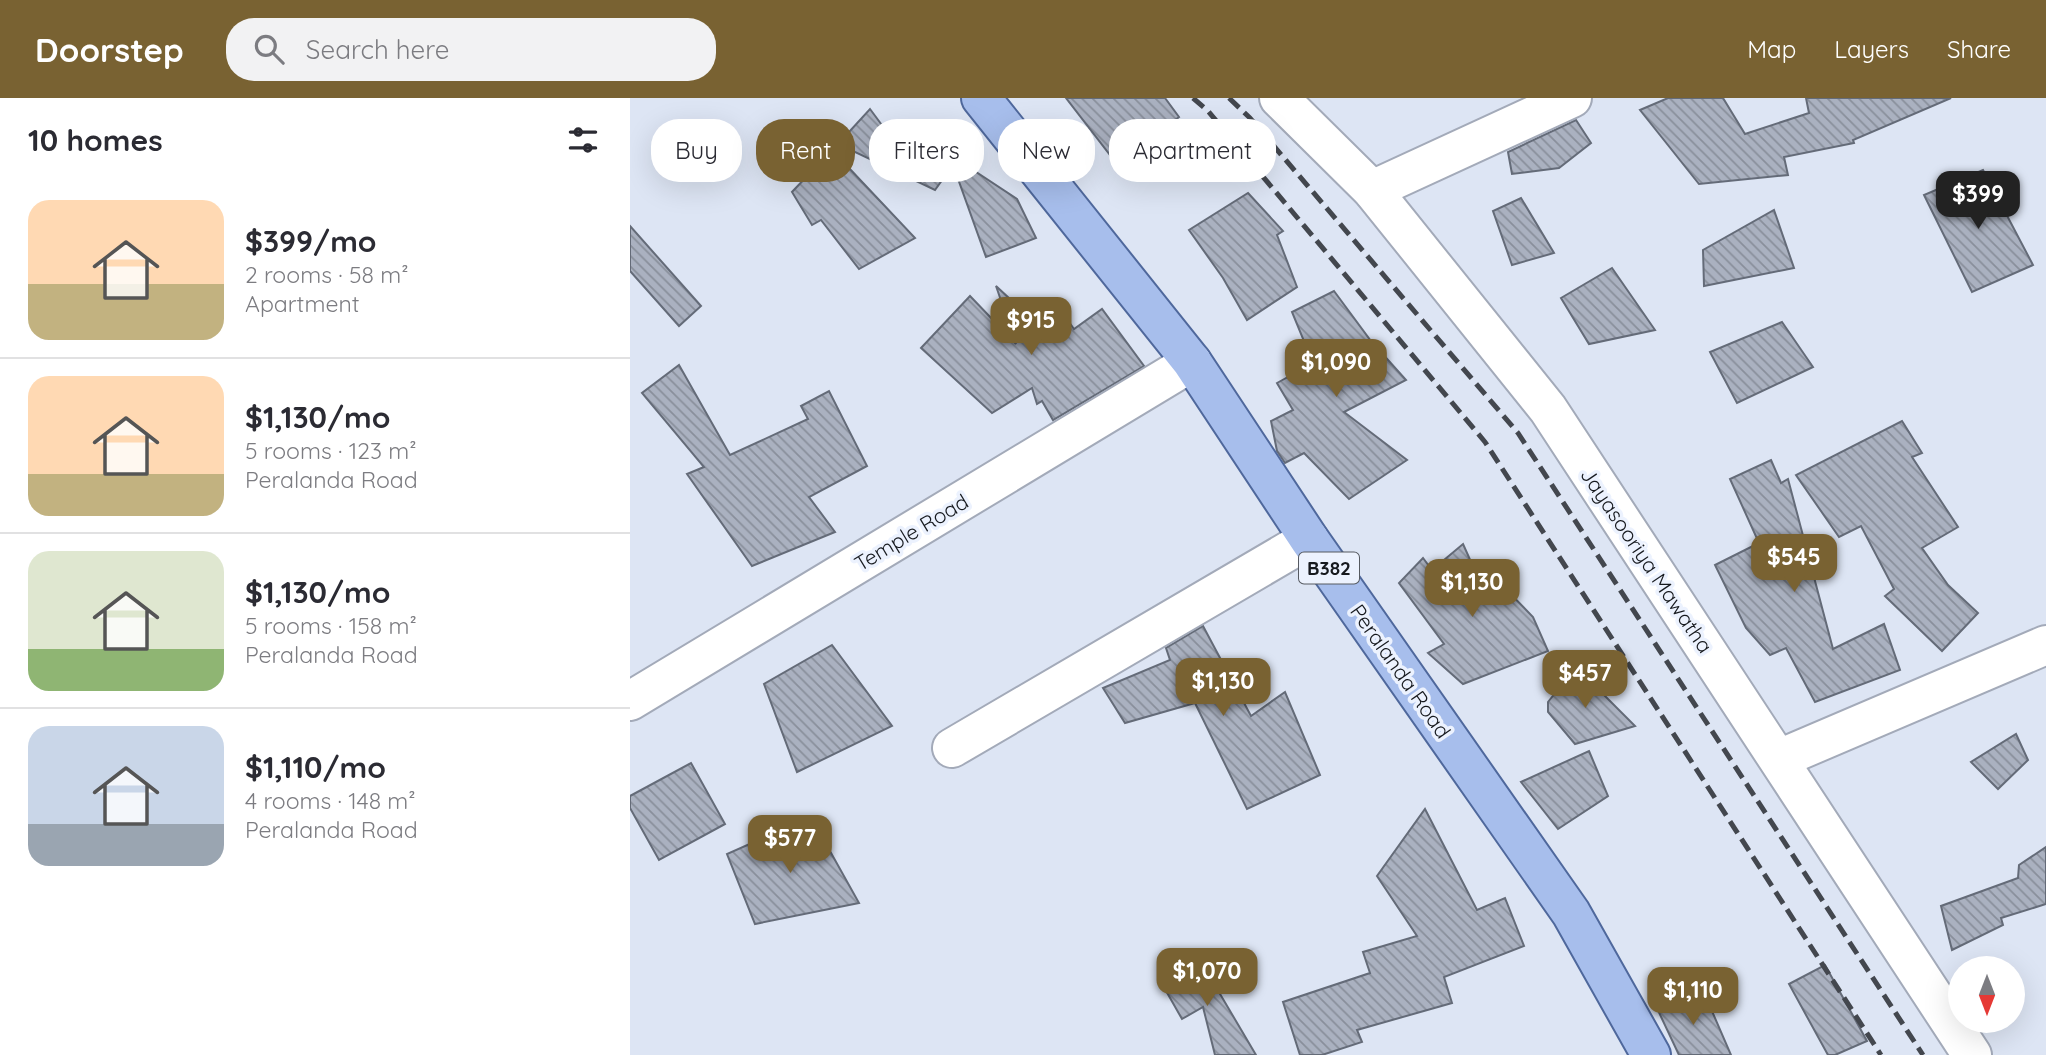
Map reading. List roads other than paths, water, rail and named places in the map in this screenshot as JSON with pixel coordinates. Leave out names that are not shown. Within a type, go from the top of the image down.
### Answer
[{"type":"main road","name":"Peralanda Road","points":[[981,98],[1192,362],[1309,539],[1571,913],[1651,1055]]},
{"type":"street","name":"Jayasooriya Mawatha","points":[[1279,98],[1372,190],[1548,409],[1972,1055]]},
{"type":"street","points":[[1372,190],[1572,98]]},
{"type":"street","name":"Temple Road","points":[[630,701],[1192,362]]},
{"type":"street","points":[[953,748],[1309,539]]},
{"type":"street","points":[[1779,759],[2046,646]]},
{"type":"railway","points":[[1193,98],[1208,111],[1485,442],[1881,1055]]},
{"type":"railway","points":[[1229,98],[1250,118],[1518,433],[1923,1055]]}]
